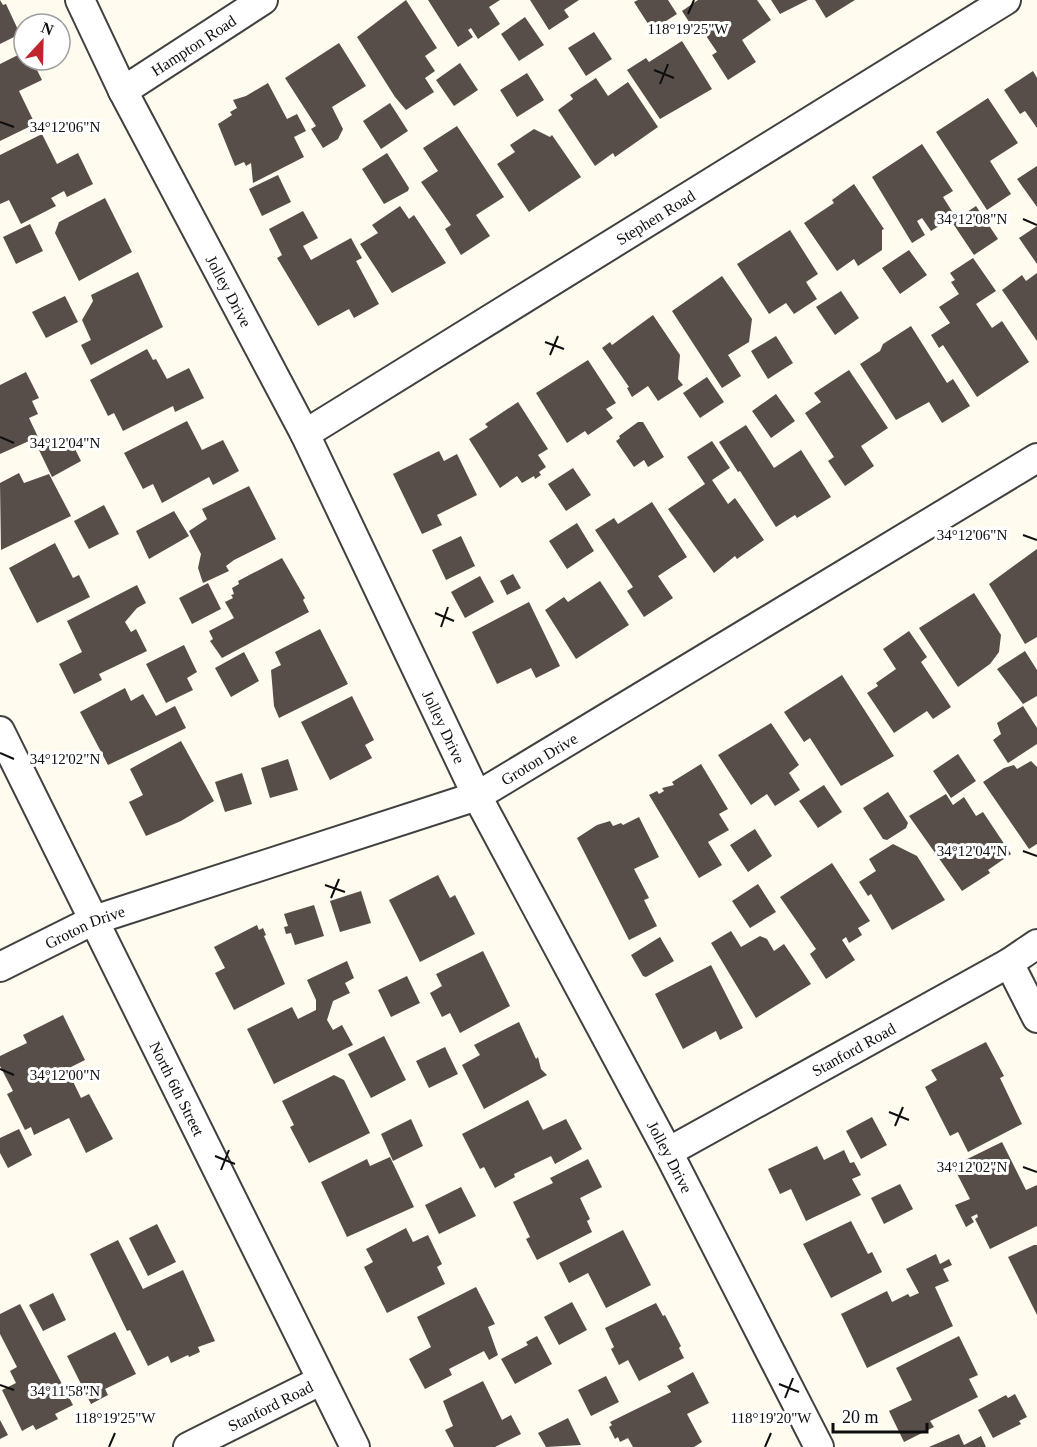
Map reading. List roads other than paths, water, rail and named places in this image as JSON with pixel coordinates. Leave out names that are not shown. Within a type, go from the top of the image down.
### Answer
[{"type":"street","name":"Jolley Drive","points":[[80,0],[123,91],[305,434],[477,796],[668,1152],[819,1447]]},
{"type":"street","name":"Hampton Road","points":[[123,91],[263,0]]},
{"type":"street","name":"Stephen Road","points":[[305,434],[1006,0]]},
{"type":"street","name":"Groton Drive","points":[[0,967],[94,920],[477,796],[1037,458]]},
{"type":"street","name":"North 6th Street","points":[[0,731],[320,1381],[355,1447]]},
{"type":"street","name":"Stanford Road","points":[[668,1152],[1009,963],[1037,944]]},
{"type":"street","points":[[1009,963],[1037,1018]]},
{"type":"street","name":"Stanford Road","points":[[188,1447],[320,1381]]}]
